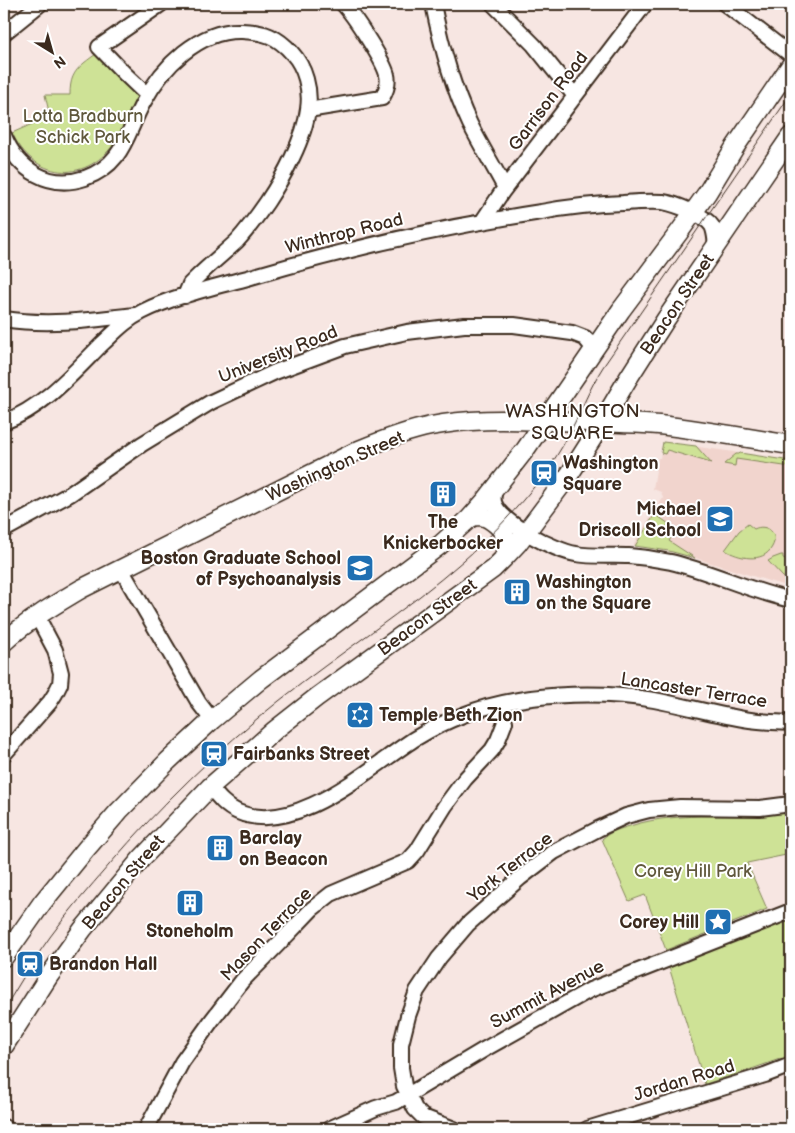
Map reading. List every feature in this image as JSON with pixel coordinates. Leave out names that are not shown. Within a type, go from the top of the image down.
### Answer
[{"type":"main road","points":[[4,956],[42,903],[97,836],[162,767],[212,720],[272,670],[440,545],[469,518],[496,488],[525,450],[621,310],[707,193],[735,147],[791,65]]},
{"type":"main road","name":"Beacon Street","points":[[4,1046],[49,976],[83,929],[135,865],[210,787],[287,720],[483,576],[503,559],[569,475],[647,348],[791,136]]},
{"type":"main road","name":"Washington Street","points":[[4,642],[37,616],[81,589],[359,450],[430,426],[488,420],[620,422],[684,428],[791,445]]},
{"type":"main road","points":[[469,518],[478,516],[487,518],[502,531],[506,540],[506,550],[503,559]]},
{"type":"street","points":[[4,33],[40,4]]},
{"type":"street","points":[[147,95],[99,47],[161,4]]},
{"type":"street","points":[[308,110],[382,98],[388,83],[386,70],[366,36],[343,4]]},
{"type":"street","points":[[433,4],[458,96],[473,130],[505,188]]},
{"type":"street","points":[[493,4],[534,45],[575,96]]},
{"type":"street","name":"Garrison Road","points":[[482,222],[505,188],[645,4]]},
{"type":"street","points":[[725,4],[791,56]]},
{"type":"street","points":[[4,136],[15,155],[26,167],[36,174],[55,181],[75,181],[96,173],[117,156],[126,142],[147,95],[166,69],[196,44],[206,38],[235,30],[261,32],[277,39],[287,47],[297,58],[306,80],[308,110],[304,129],[298,144],[272,195],[241,236],[194,279],[185,296]]},
{"type":"street","name":"Winthrop Road","points":[[4,422],[21,415],[42,401],[72,375],[121,326],[153,307],[185,296],[348,250],[412,235],[564,208],[593,204],[640,202],[663,202],[705,218],[711,224],[716,245]]},
{"type":"street","points":[[4,319],[56,323],[137,315]]},
{"type":"street","name":"University Road","points":[[4,530],[70,494],[142,444],[211,402],[274,372],[345,346],[408,332],[464,325],[514,325],[539,327],[580,335],[594,349]]},
{"type":"street","points":[[496,488],[494,502],[499,512],[506,519],[550,546],[567,552],[587,555],[630,556],[662,560],[791,600]]},
{"type":"street","points":[[121,569],[199,703],[212,720]]},
{"type":"street","points":[[4,754],[50,702],[60,684],[61,673],[55,650],[37,616]]},
{"type":"street","name":"Lancaster Terrace","points":[[210,787],[226,804],[241,813],[267,817],[284,814],[334,794],[416,738],[439,725],[474,710],[540,697],[600,695],[653,700],[748,719],[791,723]]},
{"type":"street","name":"Mason Terrace","points":[[146,1129],[182,1062],[212,1020],[242,982],[312,909],[331,894],[408,861],[417,851],[444,806],[492,750],[498,740],[505,722],[501,704]]},
{"type":"street","name":"York Terrace","points":[[408,1095],[404,1086],[401,1068],[401,1044],[417,991],[439,958],[468,924],[520,878],[554,852],[626,816],[649,810],[680,807],[760,808],[791,804]]},
{"type":"street","name":"Summit Avenue","points":[[329,1129],[376,1108],[396,1102],[590,990],[791,911]]},
{"type":"street","name":"Jordan Road","points":[[587,1129],[765,1075],[791,1065]]},
{"type":"street","points":[[408,1095],[415,1109],[424,1117],[454,1129]]},
{"type":"shaded area","name":"Michael Driscoll School","points":[[663,442],[791,461],[791,587],[676,552],[634,545],[663,498],[661,492],[653,489],[658,458],[660,458]]},
{"type":"green space","name":"Lotta Bradburn Schick Park","points":[[98,53],[138,95],[124,126],[114,144],[102,157],[88,166],[74,171],[46,168],[33,160],[21,148],[12,133],[50,116],[45,95],[70,95],[72,81],[77,70]]},
{"type":"green space","points":[[663,442],[696,446],[711,463],[667,450],[665,454],[661,453]]},
{"type":"green space","points":[[740,453],[791,461],[791,467],[736,459],[735,466],[724,464]]},
{"type":"green space","points":[[655,514],[669,524],[663,532],[671,538],[669,541],[695,558],[669,551],[635,546]]},
{"type":"green space","points":[[748,524],[754,529],[759,527],[767,528],[773,534],[774,542],[772,547],[763,556],[757,558],[743,557],[725,550],[739,531]]},
{"type":"green space","points":[[783,555],[783,558],[791,560],[791,581],[783,577],[768,561]]},
{"type":"green space","name":"Corey Hill Park","points":[[791,812],[791,854],[747,863],[767,909],[666,950],[645,895],[629,901],[602,839],[612,832],[623,828],[670,818],[690,816],[751,816]]},
{"type":"green space","name":"Corey Hill Park","points":[[790,918],[791,1055],[705,1084],[669,967]]},
{"type":"tram line","points":[[4,1009],[38,955],[71,909],[129,843],[190,779],[279,701],[442,579],[498,528],[535,486],[562,447],[603,367],[791,94]]},
{"type":"place","name":"Washington Square","points":[[544,473]]},
{"type":"place","name":"The Knickerbocker","points":[[443,494]]},
{"type":"place","name":"Michael Driscoll School","points":[[720,519]]},
{"type":"place","name":"Boston Graduate School of Psychoanalysis","points":[[360,568]]},
{"type":"place","name":"Washington on the Square","points":[[517,592]]},
{"type":"place","name":"Temple Beth Zion","points":[[360,715]]},
{"type":"place","name":"Fairbanks Street","points":[[214,754]]},
{"type":"place","name":"Barclay on Beacon","points":[[220,848]]},
{"type":"place","name":"Stoneholm","points":[[190,903]]},
{"type":"place","name":"Corey Hill","points":[[718,922]]},
{"type":"place","name":"Brandon Hall","points":[[30,964]]},
{"type":"district","name":"WASHINGTON SQUARE","points":[[573,421]]}]
